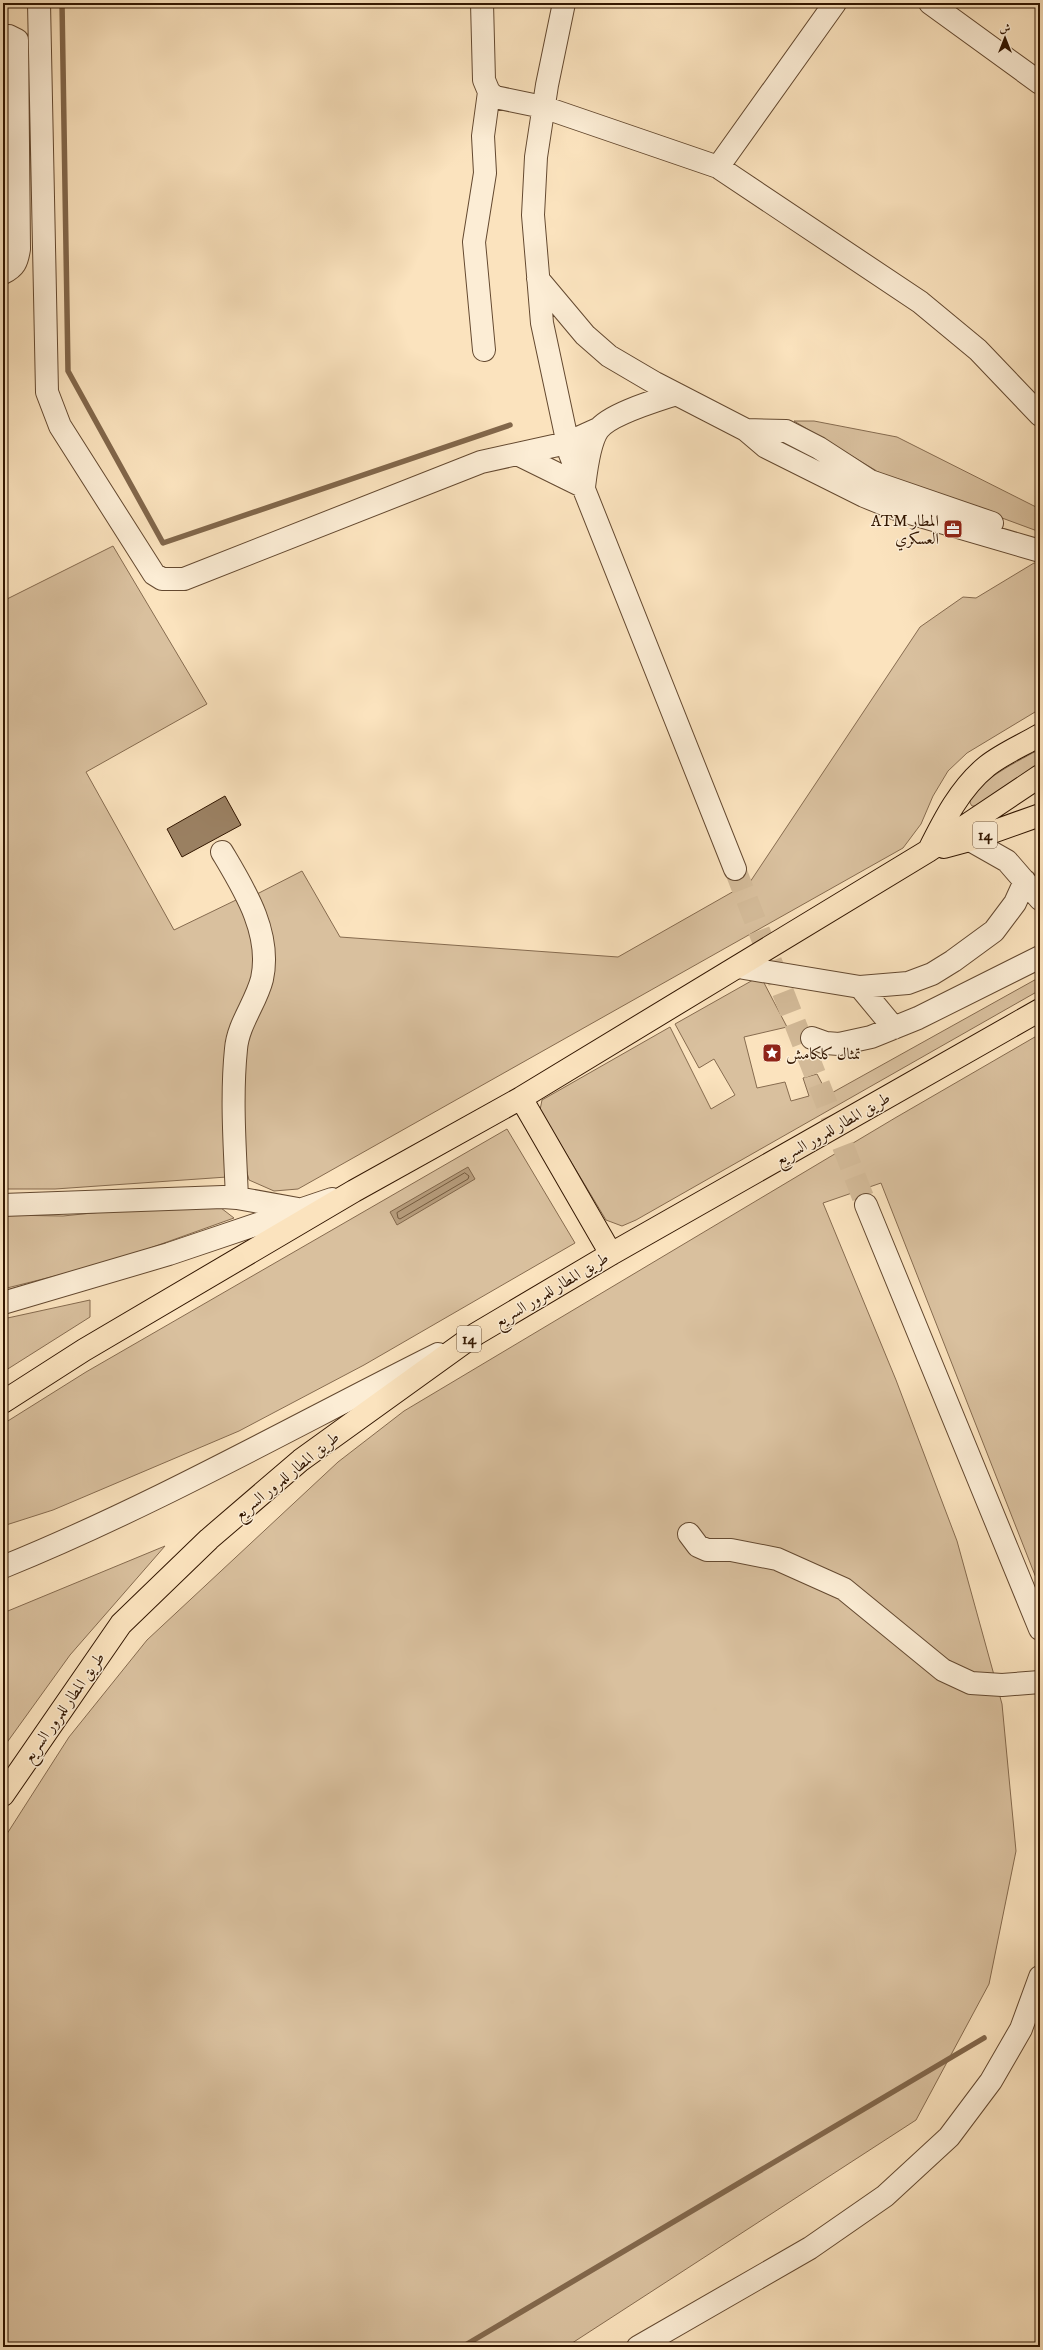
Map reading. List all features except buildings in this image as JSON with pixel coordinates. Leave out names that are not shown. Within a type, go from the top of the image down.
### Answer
[{"type":"highway","points":[[928,851],[944,820],[971,783],[987,766],[1040,735]]},
{"type":"highway","name":"14","points":[[3,1402],[84,1350],[354,1191],[521,1098],[928,851],[1040,776]]},
{"type":"highway","name":"14","points":[[928,851],[970,840],[1040,815]]},
{"type":"highway","name":"طريق المطار للمرور السريع","points":[[3,1796],[121,1624],[209,1539],[301,1460],[476,1334],[611,1254],[1040,1010]]},
{"type":"highway","points":[[521,1098],[611,1254]]},
{"type":"street","points":[[40,3],[47,392],[60,426],[154,574],[162,579],[184,579],[481,462],[519,455],[567,443],[598,429],[620,414],[644,404],[676,394]]},
{"type":"street","points":[[482,3],[484,80],[489,92],[495,97],[544,107],[718,167],[920,302],[978,350],[1040,415]]},
{"type":"street","points":[[564,3],[536,157],[533,215],[542,323],[567,443],[735,869]]},
{"type":"street","points":[[718,167],[835,3]]},
{"type":"street","points":[[930,3],[1040,83]]},
{"type":"street","points":[[3,36],[9,36],[17,40],[19,249],[17,260],[13,268],[3,273]]},
{"type":"street","points":[[484,350],[474,242],[485,173],[483,136],[489,92]]},
{"type":"street","points":[[538,279],[586,335],[609,356],[676,394],[746,430],[760,443],[864,496],[896,509],[1040,551]]},
{"type":"street","points":[[584,487],[588,458],[598,429]]},
{"type":"street","points":[[746,430],[786,430],[819,448],[870,481],[1040,541]]},
{"type":"street","points":[[807,467],[819,448]]},
{"type":"street","points":[[519,455],[584,487]]},
{"type":"street","points":[[970,840],[1007,861],[1040,899]]},
{"type":"street","points":[[222,852],[247,894],[261,933],[264,952],[262,979],[243,1023],[236,1048],[234,1126],[237,1198]]},
{"type":"street","points":[[738,967],[860,987],[908,983],[932,974],[953,961],[994,931],[1014,903],[1025,881]]},
{"type":"street","points":[[812,1038],[826,1043],[839,1044],[871,1037],[918,1018],[1040,957]]},
{"type":"street","points":[[860,987],[894,1028]]},
{"type":"street","points":[[3,1303],[169,1254],[354,1191]]},
{"type":"street","points":[[3,1205],[152,1198],[237,1198],[299,1210]]},
{"type":"street","points":[[866,1205],[1040,1629]]},
{"type":"street","points":[[3,1567],[80,1536],[176,1489],[290,1428],[476,1334]]},
{"type":"street","points":[[689,1534],[698,1546],[707,1550],[731,1550],[777,1559],[844,1589],[943,1670],[970,1683],[1002,1685],[1040,1682]]},
{"type":"street","points":[[638,2347],[810,2248],[885,2196],[949,2137],[991,2081],[1018,2035],[1040,1977]]},
{"type":"shaded area","points":[[794,421],[814,421],[897,437],[1040,509],[1040,532],[880,473]]},
{"type":"shaded area","points":[[113,546],[207,704],[86,772],[174,930],[236,900],[249,927],[255,954],[256,974],[227,1177],[55,1189],[3,1189],[3,601]]},
{"type":"shaded area","points":[[1034,563],[1040,564],[1040,709],[967,753],[948,771],[933,796],[921,824],[903,848],[298,1189],[274,1191],[249,1180],[242,1153],[245,1049],[267,979],[257,894],[302,871],[340,937],[618,957],[750,882],[920,627],[963,597],[976,598]]},
{"type":"shaded area","points":[[1040,749],[1040,766],[978,806],[972,806],[970,803],[972,796],[988,780],[999,772]]},
{"type":"shaded area","points":[[1040,977],[1040,990],[636,1220],[622,1226],[606,1220],[540,1110],[542,1100],[670,1027],[711,1109],[735,1095],[714,1059],[699,1068],[675,1024],[753,980],[762,979],[787,1027],[744,1037],[757,1088],[785,1082],[791,1101],[809,1096],[803,1078],[817,1074],[828,1095]]},
{"type":"shaded area","points":[[1040,1034],[1040,1588],[881,1183],[823,1203],[896,1380],[957,1541],[1002,1704],[1016,1851],[989,1984],[916,2120],[566,2347],[3,2347],[3,1840],[69,1737],[147,1640],[338,1462],[404,1411],[895,1118]]},
{"type":"shaded area","points":[[507,1129],[575,1243],[364,1365],[239,1431],[53,1510],[3,1526],[3,1424],[86,1372]]},
{"type":"shaded area","points":[[184,1206],[221,1208],[234,1218],[111,1262],[3,1289],[3,1215],[63,1216],[152,1207]]},
{"type":"shaded area","points":[[90,1300],[90,1317],[3,1372],[3,1319]]},
{"type":"shaded area","points":[[165,1546],[70,1655],[3,1748],[3,1613]]},
{"type":"water","points":[[468,1167],[475,1179],[397,1225],[390,1212]]},
{"type":"waterway","points":[[62,3],[68,371],[163,543],[510,425]]},
{"type":"waterway","points":[[462,2347],[984,2038]]},
{"type":"tunnel","points":[[735,869],[866,1205]]},
{"type":"place","name":"ATM المطار العسكري","points":[[953,529]]},
{"type":"place","name":"تمثال كلكامش","points":[[772,1053]]}]
